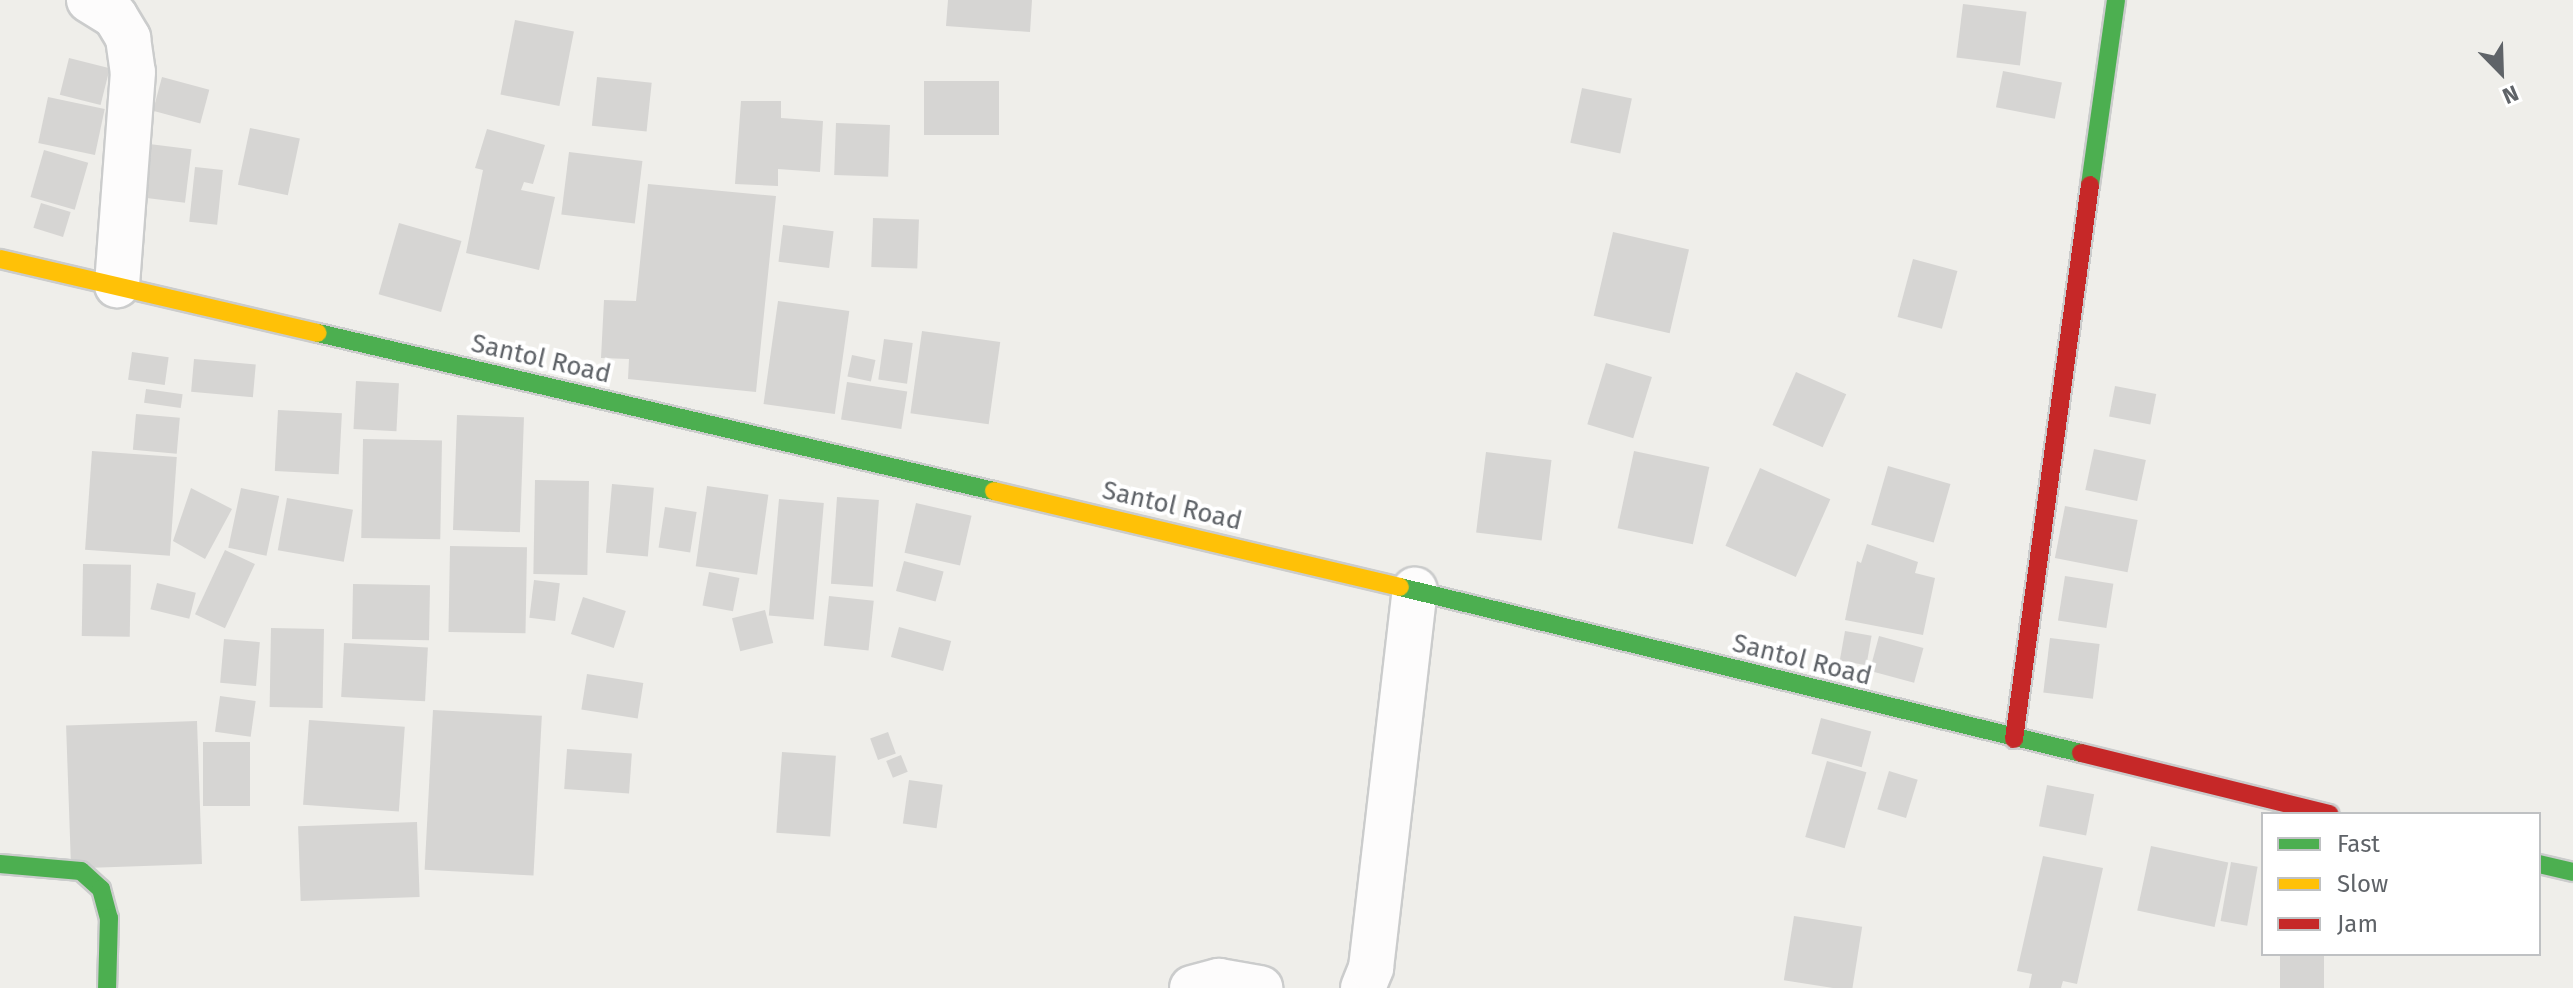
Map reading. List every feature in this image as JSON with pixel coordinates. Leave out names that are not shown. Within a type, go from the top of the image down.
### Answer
[{"type":"main road","points":[[2014,739],[2116,0]]},
{"type":"main road","name":"Santol Road","points":[[0,259],[1415,590],[2322,812]]},
{"type":"main road","points":[[0,864],[81,871],[101,889],[109,918],[107,988]]},
{"type":"main road","points":[[2541,864],[2573,872]]},
{"type":"street","points":[[89,0],[115,16],[128,38],[133,72],[117,285]]},
{"type":"street","points":[[1363,988],[1371,968],[1415,590]]},
{"type":"street","points":[[1192,988],[1219,981],[1260,988]]},
{"type":"building","points":[[948,0],[1032,0],[1030,32],[946,26]]},
{"type":"building","points":[[1963,4],[2027,12],[2020,65],[1956,58]]},
{"type":"building","points":[[515,20],[574,31],[559,106],[500,95]]},
{"type":"building","points":[[69,58],[110,68],[101,105],[60,95]]},
{"type":"building","points":[[2003,71],[2062,82],[2055,119],[1996,107]]},
{"type":"building","points":[[162,77],[209,90],[200,123],[153,111]]},
{"type":"building","points":[[597,77],[652,83],[647,131],[592,126]]},
{"type":"building","points":[[924,81],[999,81],[999,135],[924,135]]},
{"type":"building","points":[[1582,88],[1632,99],[1620,153],[1570,143]]},
{"type":"building","points":[[48,97],[105,109],[95,155],[38,143]]},
{"type":"building","points":[[741,101],[781,101],[781,118],[823,121],[820,172],[778,169],[778,186],[735,184]]},
{"type":"building","points":[[836,123],[890,125],[888,177],[834,175]]},
{"type":"building","points":[[250,128],[300,139],[288,195],[238,185]]},
{"type":"building","points":[[487,129],[545,145],[533,184],[524,182],[521,190],[555,197],[539,270],[466,253],[483,170],[475,168]]},
{"type":"building","points":[[133,142],[192,149],[185,203],[126,196]]},
{"type":"building","points":[[44,150],[88,163],[75,210],[30,197]]},
{"type":"building","points":[[569,152],[642,161],[635,224],[561,215]]},
{"type":"building","points":[[195,167],[223,170],[217,225],[189,222]]},
{"type":"building","points":[[648,184],[776,196],[756,392],[628,379],[629,359],[601,358],[604,300],[636,301]]},
{"type":"building","points":[[41,203],[71,212],[63,237],[33,228]]},
{"type":"building","points":[[873,218],[919,220],[917,269],[871,267]]},
{"type":"building","points":[[399,223],[461,241],[441,312],[379,294]]},
{"type":"building","points":[[783,225],[834,231],[829,268],[778,262]]},
{"type":"building","points":[[1613,232],[1689,250],[1670,333],[1594,316]]},
{"type":"building","points":[[1913,259],[1957,271],[1942,329],[1897,317]]},
{"type":"building","points":[[778,301],[849,311],[835,414],[764,404]]},
{"type":"building","points":[[922,331],[1000,342],[989,424],[910,413]]},
{"type":"building","points":[[884,339],[913,343],[907,384],[878,380]]},
{"type":"building","points":[[132,352],[169,357],[165,385],[128,380]]},
{"type":"building","points":[[852,355],[875,360],[871,382],[847,377]]},
{"type":"building","points":[[194,359],[256,364],[253,397],[191,392]]},
{"type":"building","points":[[1606,363],[1652,377],[1633,438],[1587,424]]},
{"type":"building","points":[[1796,372],[1846,394],[1823,447],[1772,425]]},
{"type":"building","points":[[356,381],[399,383],[396,431],[353,429]]},
{"type":"building","points":[[847,382],[907,392],[901,429],[841,420]]},
{"type":"building","points":[[2115,386],[2156,394],[2150,424],[2109,416]]},
{"type":"building","points":[[146,389],[183,394],[181,408],[144,403]]},
{"type":"building","points":[[278,410],[342,413],[339,474],[275,471]]},
{"type":"building","points":[[136,414],[180,418],[177,454],[133,450]]},
{"type":"building","points":[[457,415],[524,417],[520,532],[453,530]]},
{"type":"building","points":[[363,439],[442,440],[440,539],[361,538]]},
{"type":"building","points":[[2094,449],[2146,460],[2137,501],[2085,490]]},
{"type":"building","points":[[92,451],[177,457],[170,556],[85,550]]},
{"type":"building","points":[[1634,451],[1709,467],[1693,544],[1618,528]]},
{"type":"building","points":[[1486,452],[1552,460],[1542,540],[1476,532]]},
{"type":"building","points":[[1888,466],[1950,484],[1934,543],[1871,525]]},
{"type":"building","points":[[1760,468],[1830,499],[1796,577],[1725,546]]},
{"type":"building","points":[[535,480],[589,481],[587,575],[533,574]]},
{"type":"building","points":[[612,484],[654,488],[648,556],[606,553]]},
{"type":"building","points":[[707,486],[768,495],[757,575],[696,566]]},
{"type":"building","points":[[191,488],[232,509],[205,559],[173,541]]},
{"type":"building","points":[[241,488],[279,496],[266,556],[228,548]]},
{"type":"building","points":[[837,497],[879,500],[873,587],[831,584]]},
{"type":"building","points":[[287,498],[353,510],[344,562],[278,550]]},
{"type":"building","points":[[779,499],[824,503],[814,619],[769,616]]},
{"type":"building","points":[[916,503],[972,516],[960,566],[905,553]]},
{"type":"building","points":[[2065,506],[2138,520],[2128,572],[2055,558]]},
{"type":"building","points":[[665,507],[697,512],[690,553],[659,547]]},
{"type":"building","points":[[1867,544],[1918,562],[1915,573],[1935,578],[1923,635],[1845,620],[1857,561],[1861,563]]},
{"type":"building","points":[[450,546],[527,547],[525,633],[448,632]]},
{"type":"building","points":[[225,550],[255,564],[225,628],[195,614]]},
{"type":"building","points":[[904,561],[944,572],[936,602],[896,591]]},
{"type":"building","points":[[83,564],[131,565],[130,637],[82,636]]},
{"type":"building","points":[[709,572],[739,578],[733,611],[703,605]]},
{"type":"building","points":[[2065,576],[2113,584],[2106,628],[2058,620]]},
{"type":"building","points":[[534,580],[560,583],[555,621],[529,618]]},
{"type":"building","points":[[157,583],[196,593],[189,619],[150,609]]},
{"type":"building","points":[[353,584],[430,585],[429,640],[352,639]]},
{"type":"building","points":[[829,596],[874,601],[869,650],[824,646]]},
{"type":"building","points":[[583,597],[626,611],[614,648],[571,634]]},
{"type":"building","points":[[765,610],[773,643],[740,651],[732,618]]},
{"type":"building","points":[[899,627],[951,641],[943,671],[891,657]]},
{"type":"building","points":[[271,628],[324,629],[323,708],[270,707]]},
{"type":"building","points":[[1845,631],[1872,636],[1866,665],[1840,661]]},
{"type":"building","points":[[1879,636],[1923,648],[1914,683],[1870,671]]},
{"type":"building","points":[[2050,638],[2100,644],[2093,699],[2043,693]]},
{"type":"building","points":[[224,639],[260,642],[256,686],[220,683]]},
{"type":"building","points":[[344,643],[428,647],[425,701],[341,697]]},
{"type":"building","points":[[587,674],[643,683],[638,718],[581,710]]},
{"type":"building","points":[[220,696],[256,701],[251,737],[215,732]]},
{"type":"building","points":[[433,710],[542,716],[533,875],[425,870]]},
{"type":"building","points":[[1821,718],[1871,731],[1862,767],[1811,754]]},
{"type":"building","points":[[309,720],[405,727],[399,811],[303,805]]},
{"type":"building","points":[[197,721],[202,864],[71,868],[66,726]]},
{"type":"building","points":[[888,732],[896,754],[878,760],[870,738]]},
{"type":"building","points":[[203,742],[250,742],[250,806],[203,806]]},
{"type":"building","points":[[567,749],[632,754],[629,793],[564,789]]},
{"type":"building","points":[[782,752],[836,756],[830,837],[776,833]]},
{"type":"building","points":[[901,755],[908,772],[893,778],[886,761]]},
{"type":"building","points":[[1827,761],[1866,772],[1845,848],[1805,837]]},
{"type":"building","points":[[1889,771],[1918,780],[1906,818],[1877,809]]},
{"type":"building","points":[[909,780],[943,785],[937,828],[903,824]]},
{"type":"building","points":[[2047,785],[2094,794],[2086,835],[2039,826]]},
{"type":"building","points":[[417,822],[420,897],[301,901],[298,826]]},
{"type":"building","points":[[2151,846],[2228,862],[2215,927],[2137,911]]},
{"type":"building","points":[[2043,856],[2103,868],[2077,984],[2063,981],[2061,988],[2029,988],[2032,974],[2017,971]]},
{"type":"building","points":[[2231,862],[2258,867],[2247,926],[2221,921]]},
{"type":"building","points":[[1794,916],[1862,927],[1852,988],[1784,980]]},
{"type":"building","points":[[2280,956],[2324,956],[2324,988],[2280,988]]},
{"type":"traffic: fast","points":[[2090,185],[2116,0]]},
{"type":"traffic: fast","points":[[318,333],[994,491]]},
{"type":"traffic: fast","points":[[1400,587],[2081,753]]},
{"type":"traffic: fast","points":[[0,864],[81,871],[101,889],[109,918],[107,988]]},
{"type":"traffic: fast","points":[[2541,864],[2573,872]]},
{"type":"traffic: slow","points":[[0,259],[318,333]]},
{"type":"traffic: slow","points":[[994,491],[1400,587]]},
{"type":"traffic: jam","points":[[2014,739],[2090,185]]},
{"type":"traffic: jam","points":[[2081,753],[2322,812]]}]
